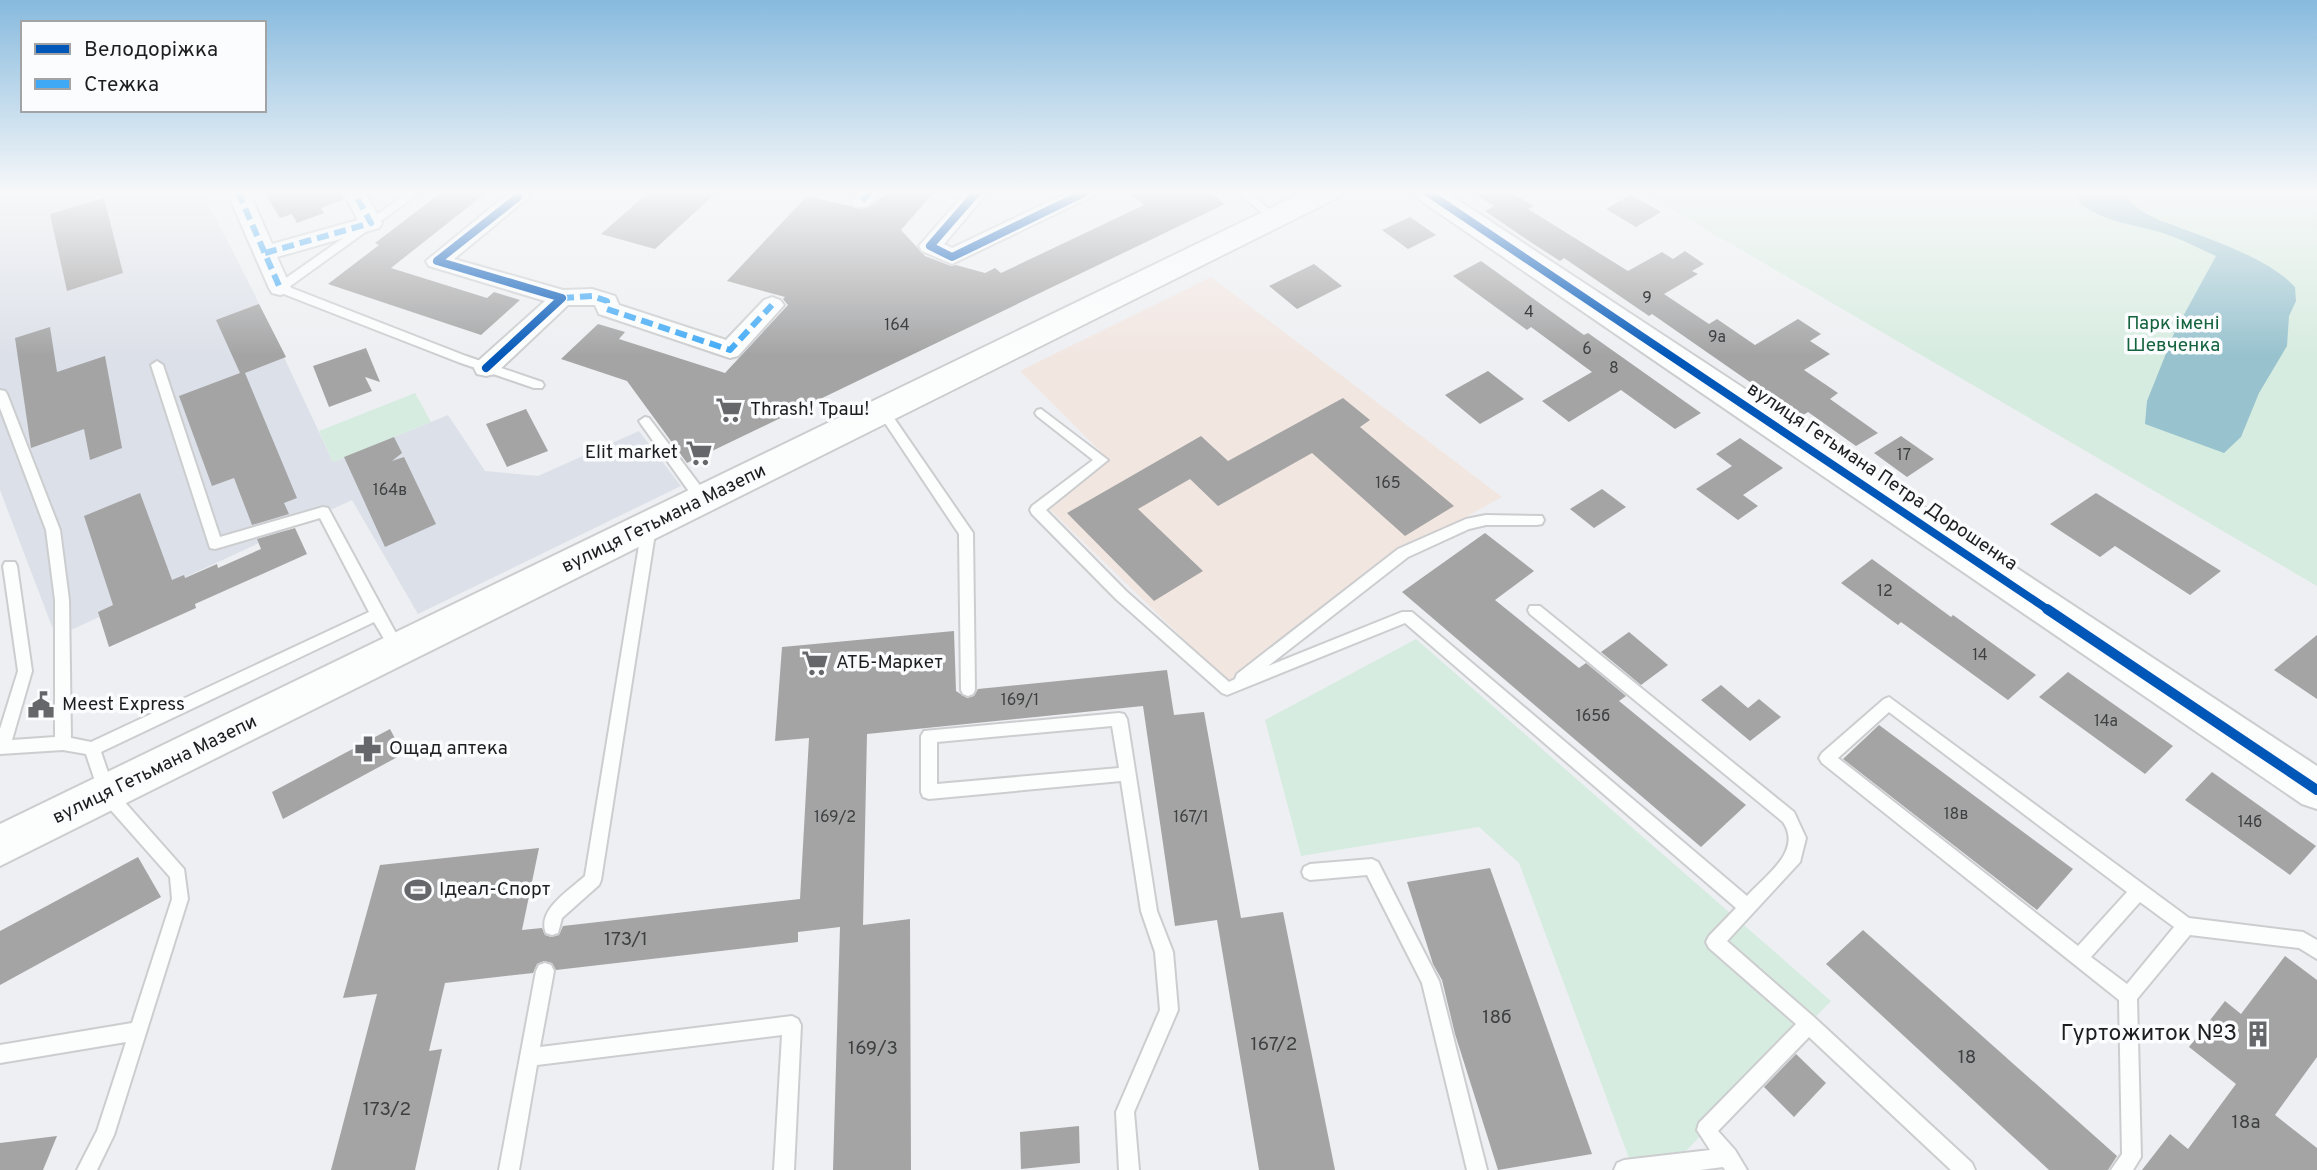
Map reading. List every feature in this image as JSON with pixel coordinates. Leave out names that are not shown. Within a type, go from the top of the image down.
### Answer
[{"type":"main road","name":"вулиця Гетьмана Мазепи","points":[[0,846],[673,511],[1216,247]]},
{"type":"main road","name":"вулиця Гетьмана Петра Дорошенка","points":[[1508,247],[2317,790]]},
{"type":"street","points":[[262,247],[280,288]]},
{"type":"street","points":[[265,253],[288,247]]},
{"type":"street","points":[[456,247],[438,261],[562,298],[592,296],[607,301],[607,309],[730,350],[772,305]]},
{"type":"street","points":[[931,247],[952,257],[973,247]]},
{"type":"street","points":[[485,368],[562,298]]},
{"type":"lane","points":[[280,288],[338,247]]},
{"type":"lane","points":[[280,288],[485,368],[538,385]]},
{"type":"lane","points":[[157,365],[215,544],[323,512],[398,650]]},
{"type":"lane","points":[[1,394],[53,530],[62,600],[63,743]]},
{"type":"lane","points":[[883,411],[965,533],[968,561],[968,690]]},
{"type":"lane","points":[[1041,413],[1102,460],[1037,510],[1121,596],[1227,689]]},
{"type":"lane","points":[[552,927],[555,914],[593,880],[673,511],[645,421]]},
{"type":"lane","points":[[1227,689],[1403,553],[1466,524],[1486,520],[1537,520]]},
{"type":"lane","points":[[10,566],[25,671],[2,746],[63,743],[92,749],[377,614]]},
{"type":"lane","points":[[1535,610],[1784,811],[1797,827],[1800,843],[1794,858],[1715,942],[1809,1024],[1965,1170]]},
{"type":"lane","points":[[1227,689],[1407,616],[1747,908]]},
{"type":"lane","points":[[2127,996],[1827,758],[1889,704],[2186,926],[2303,940],[2317,950]]},
{"type":"lane","points":[[1127,774],[929,792],[929,736],[970,728],[1119,719],[1149,911],[1164,952],[1169,1010],[1125,1112],[1129,1170]]},
{"type":"lane","points":[[87,1170],[105,1135],[180,899],[178,874],[107,794],[92,749]]},
{"type":"lane","points":[[1310,872],[1372,867],[1430,981],[1477,1170]]},
{"type":"lane","points":[[2079,958],[2139,891]]},
{"type":"lane","points":[[2121,1170],[2132,1157],[2127,996],[2186,926]]},
{"type":"lane","points":[[509,1170],[545,971]]},
{"type":"lane","points":[[1732,1164],[1706,1130],[1809,1024]]},
{"type":"lane","points":[[530,1057],[792,1026],[785,1170]]},
{"type":"lane","points":[[0,1054],[138,1031]]},
{"type":"lane","points":[[1624,1170],[1732,1164]]},
{"type":"shaded area","points":[[0,247],[230,247],[333,462],[448,415],[485,471],[538,476],[639,431],[681,486],[418,614],[352,500],[56,637],[0,490]]},
{"type":"shaded area","points":[[1211,277],[1502,497],[1363,574],[1230,684],[1038,498],[1104,455],[1020,371]]},
{"type":"green space","name":"Парк імені Шевченка","points":[[1736,247],[2317,247],[2317,586]]},
{"type":"green space","points":[[415,393],[431,422],[333,462],[319,431]]},
{"type":"green space","points":[[1416,639],[1831,1001],[1686,1151],[1629,1158],[1519,863],[1479,827],[1301,856],[1265,720]]},
{"type":"water","points":[[2195,247],[2228,247],[2244,253],[2285,277],[2295,287],[2296,301],[2289,316],[2287,346],[2259,393],[2241,437],[2224,453],[2145,424],[2147,401],[2175,331],[2216,256]]},
{"type":"building","points":[[57,247],[116,247],[123,273],[67,291]]},
{"type":"building","points":[[377,247],[418,247],[391,268],[487,298],[494,292],[520,300],[481,335],[328,284]]},
{"type":"building","points":[[759,247],[916,247],[925,256],[951,266],[985,273],[995,268],[1001,273],[1057,247],[1137,247],[687,463],[627,381],[561,359],[598,324],[625,332],[619,339],[725,373],[788,305],[783,299],[785,297],[727,281]]},
{"type":"building","points":[[1538,247],[1589,247],[1628,271],[1662,252],[1673,259],[1685,251],[1704,264],[1692,271],[1698,274],[1664,294],[1709,324],[1717,319],[1755,345],[1798,319],[1821,334],[1810,341],[1830,354],[1804,370],[1838,393],[1830,399],[1878,433],[1856,446],[1808,412],[1800,417],[1652,314],[1649,316],[1564,258],[1560,261]]},
{"type":"building","points":[[1481,261],[1584,335],[1588,333],[1701,413],[1675,429],[1621,390],[1569,422],[1542,401],[1592,372],[1531,327],[1527,330],[1453,276]]},
{"type":"building","points":[[1314,264],[1342,286],[1297,309],[1269,286]]},
{"type":"building","points":[[259,304],[286,357],[245,373],[297,498],[284,503],[289,514],[252,525],[234,478],[212,486],[179,396],[240,373],[216,320]]},
{"type":"building","points":[[50,327],[57,372],[105,356],[122,448],[90,460],[84,429],[31,448],[15,338]]},
{"type":"building","points":[[366,348],[380,382],[365,377],[372,391],[329,407],[313,366]]},
{"type":"building","points":[[1488,371],[1524,399],[1480,424],[1445,395]]},
{"type":"building","points":[[1343,398],[1370,420],[1360,427],[1454,506],[1405,536],[1312,453],[1218,506],[1190,479],[1138,509],[1203,571],[1154,601],[1067,513],[1201,436],[1228,461]]},
{"type":"building","points":[[526,409],[548,451],[507,467],[486,424]]},
{"type":"building","points":[[1901,436],[1934,459],[1907,477],[1874,453]]},
{"type":"building","points":[[394,437],[402,453],[392,461],[404,457],[436,524],[385,547],[344,457]]},
{"type":"building","points":[[1740,438],[1783,468],[1743,495],[1758,506],[1738,520],[1696,489],[1732,466],[1716,454]]},
{"type":"building","points":[[1602,489],[1626,507],[1594,528],[1570,509]]},
{"type":"building","points":[[140,493],[172,580],[184,575],[185,578],[217,564],[218,568],[261,549],[257,539],[295,528],[307,554],[195,604],[196,608],[109,647],[98,612],[113,605],[84,516]]},
{"type":"building","points":[[2096,493],[2221,571],[2190,595],[2115,546],[2100,557],[2050,524]]},
{"type":"building","points":[[1485,533],[1534,571],[1495,600],[1579,668],[1586,663],[1626,696],[1619,701],[1746,805],[1701,847],[1402,592]]},
{"type":"building","points":[[1872,559],[2036,675],[2008,700],[1901,622],[1898,625],[1841,583]]},
{"type":"building","points":[[954,631],[956,691],[967,698],[974,696],[978,689],[1167,670],[1174,715],[1204,712],[1241,918],[1283,912],[1335,1170],[1259,1170],[1217,920],[1175,926],[1143,706],[867,734],[863,925],[910,919],[911,1170],[833,1170],[840,927],[798,932],[798,942],[556,970],[552,963],[544,961],[537,964],[533,973],[445,983],[429,1051],[442,1049],[415,1170],[331,1170],[377,994],[343,998],[380,865],[539,848],[522,930],[542,928],[545,935],[551,937],[559,935],[563,926],[800,899],[809,738],[775,741],[782,647]]},
{"type":"building","points":[[1629,632],[1668,665],[1641,685],[1601,652]]},
{"type":"building","points":[[2317,635],[2317,699],[2274,670]]},
{"type":"building","points":[[2068,672],[2173,746],[2145,774],[2039,697]]},
{"type":"building","points":[[1721,685],[1748,708],[1759,699],[1781,717],[1750,741],[1701,700]]},
{"type":"building","points":[[1879,725],[2073,869],[2037,910],[1843,759]]},
{"type":"building","points":[[390,729],[403,754],[283,819],[272,792]]},
{"type":"building","points":[[2212,772],[2316,846],[2290,875],[2185,800]]},
{"type":"building","points":[[138,857],[161,897],[0,985],[0,931]]},
{"type":"building","points":[[1490,868],[1592,1154],[1498,1170],[1455,1034],[1442,980],[1433,964],[1407,882]]},
{"type":"building","points":[[1863,930],[2117,1156],[2108,1170],[2049,1170],[1826,964]]},
{"type":"building","points":[[2285,956],[2317,980],[2317,1057],[2275,1115],[2317,1148],[2317,1170],[2142,1170],[2170,1134],[2188,1149],[2236,1084],[2189,1047],[2225,1001],[2241,1014]]},
{"type":"building","points":[[1796,1054],[1826,1083],[1794,1117],[1764,1087]]},
{"type":"building","points":[[1079,1126],[1080,1163],[1021,1169],[1020,1132]]},
{"type":"building","points":[[57,1136],[43,1170],[0,1170],[0,1143]]},
{"type":"marked path","points":[[262,247],[280,288]]},
{"type":"marked path","points":[[265,253],[288,247]]},
{"type":"marked path","points":[[562,298],[592,296],[607,301],[607,309],[730,350],[772,305]]},
{"type":"cycle path","points":[[455,247],[437,261],[562,298],[486,368]]},
{"type":"cycle path","points":[[931,247],[952,257],[973,247]]},
{"type":"cycle path","points":[[1508,247],[2317,790]]},
{"type":"place","name":"Thrash! Траш!","points":[[729,410]]},
{"type":"place","name":"Elit market","points":[[699,453]]},
{"type":"place","name":"АТБ-Маркет","points":[[815,663]]},
{"type":"place","name":"Meest Express","points":[[41,705]]},
{"type":"place","name":"Ощад аптека","points":[[368,749]]},
{"type":"place","name":"Ідеал-Спорт","points":[[418,890]]},
{"type":"place","name":"Гуртожиток №3","points":[[2258,1034]]}]
